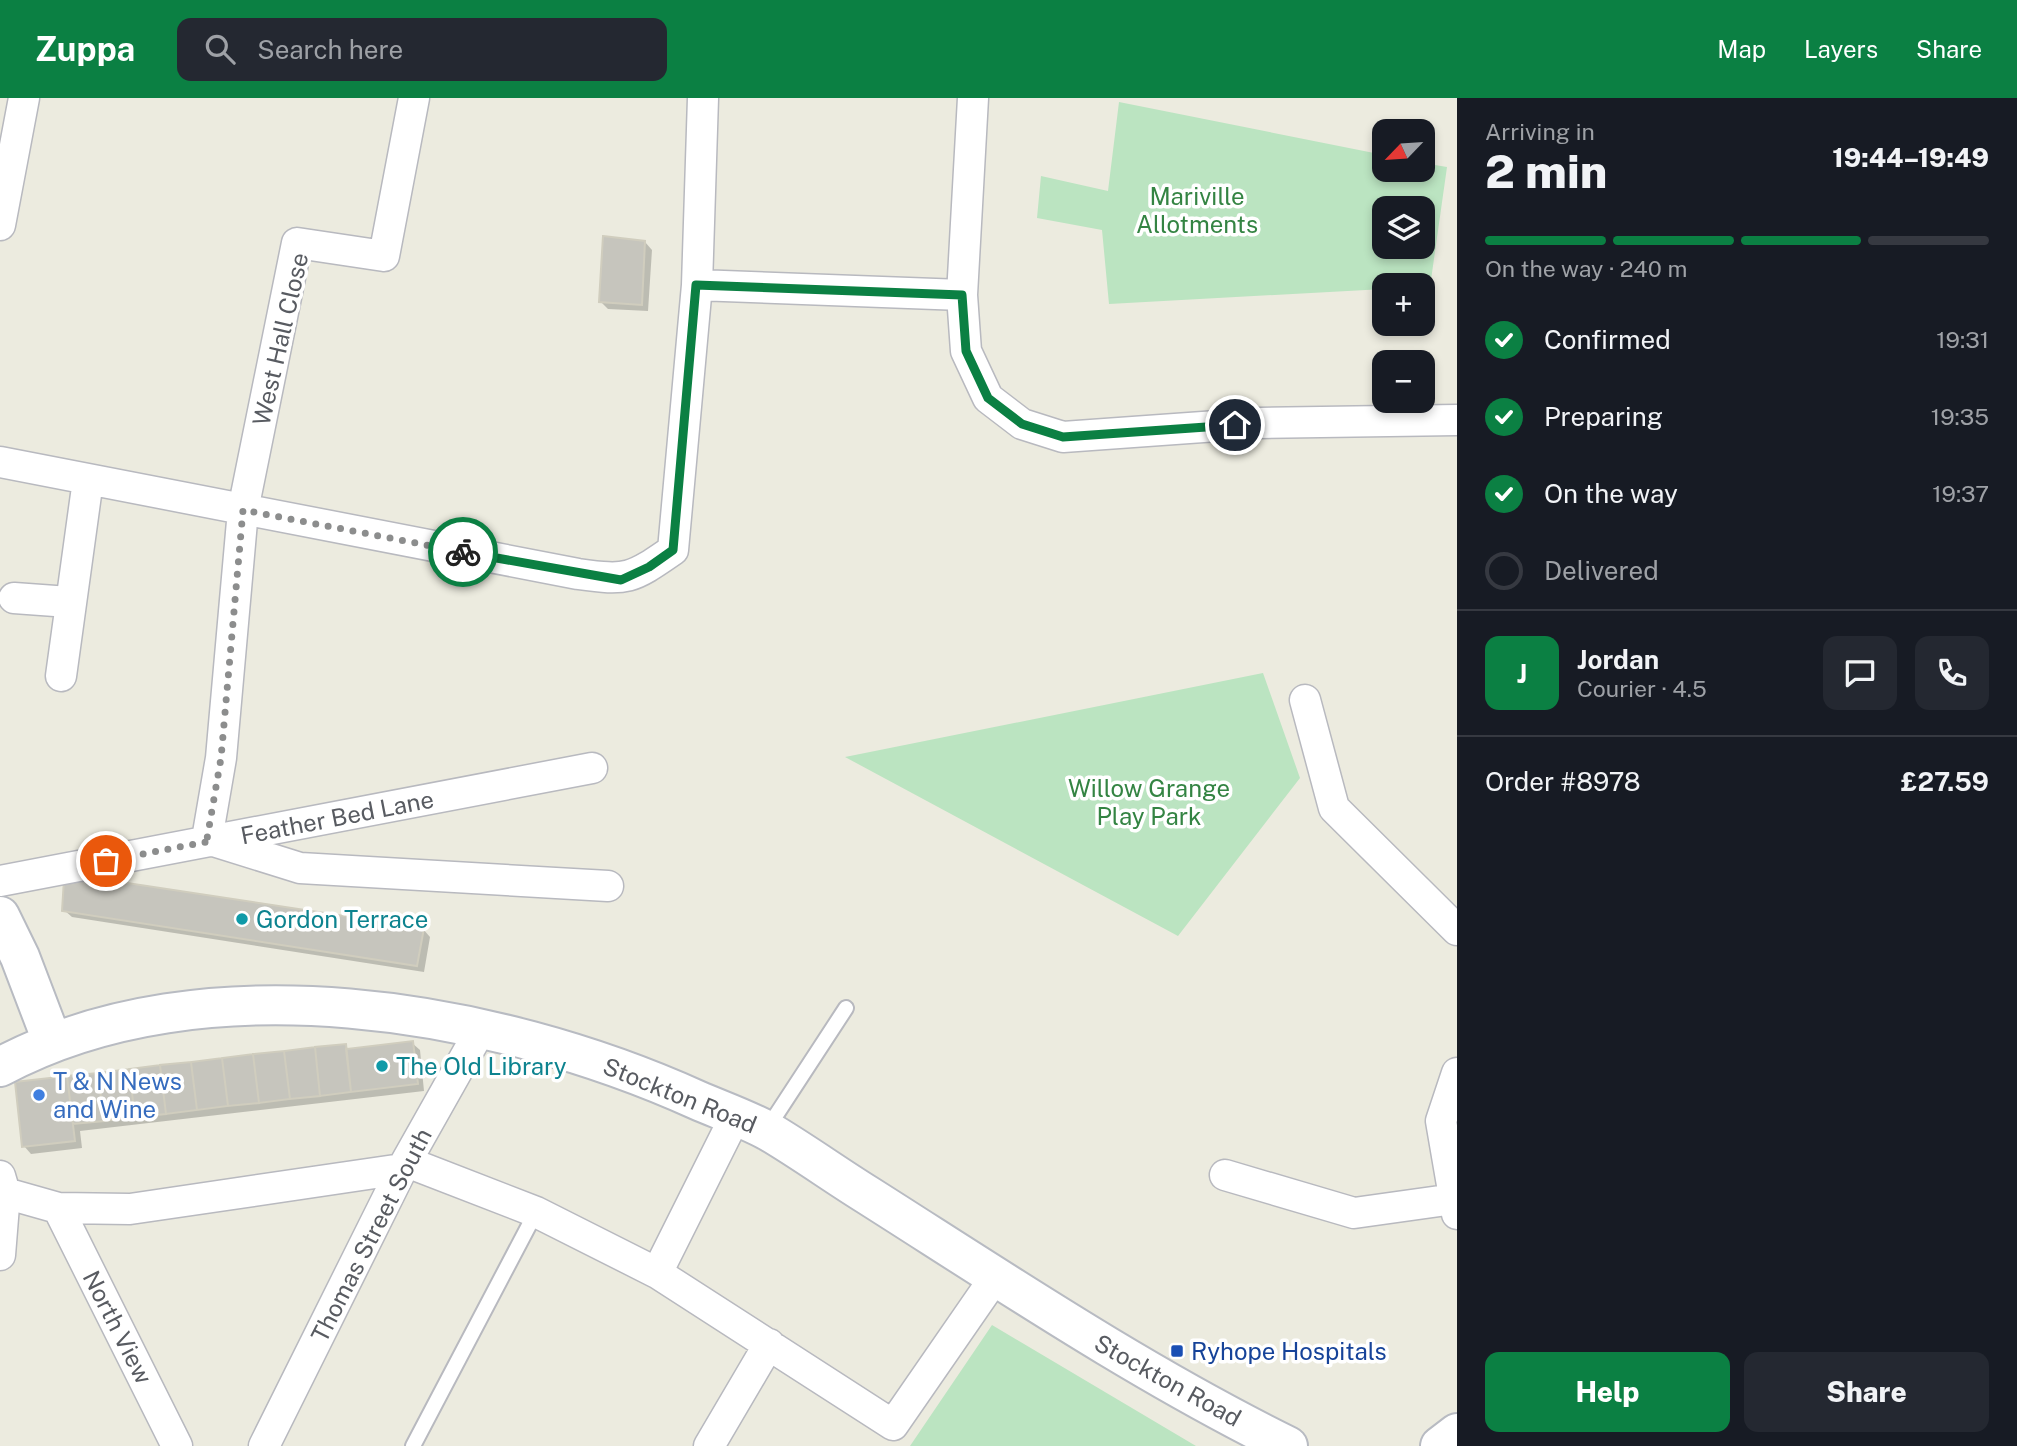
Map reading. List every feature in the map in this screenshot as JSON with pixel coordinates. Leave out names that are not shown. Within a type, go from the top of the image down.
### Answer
[{"type":"main road","points":[[0,916],[52,1041]]},
{"type":"main road","name":"Stockton Road","points":[[0,1067],[52,1041],[109,1023],[197,1007],[314,1005],[482,1027],[642,1075],[750,1124],[1093,1338],[1288,1446]]},
{"type":"main road","points":[[1440,1446],[1457,1433]]},
{"type":"street","name":"West Hall Close","points":[[243,510],[297,243],[384,256],[414,98]]},
{"type":"street","points":[[0,462],[621,580],[649,567],[673,550],[696,285],[703,98]]},
{"type":"street","points":[[973,98],[962,295],[966,351],[988,398],[1022,424],[1063,437],[1259,423],[1457,420]]},
{"type":"street","points":[[0,225],[15,106]]},
{"type":"street","points":[[696,285],[962,295]]},
{"type":"street","points":[[61,676],[69,602],[88,480]]},
{"type":"street","points":[[243,510],[221,758],[209,840],[300,868],[608,886]]},
{"type":"street","points":[[14,598],[69,602]]},
{"type":"street","points":[[1305,699],[1334,808],[1457,930]]},
{"type":"street","name":"Feather Bed Lane","points":[[0,881],[592,768]]},
{"type":"street","name":"Thomas Street South","points":[[264,1446],[404,1166],[482,1027]]},
{"type":"street","points":[[1225,1175],[1354,1213],[1456,1206],[1441,1121],[1457,1073]]},
{"type":"street","points":[[657,1273],[750,1124]]},
{"type":"street","points":[[0,1255],[2,1184],[58,1208],[130,1209],[404,1166],[536,1212],[657,1273],[893,1425],[996,1276]]},
{"type":"street","name":"North View","points":[[58,1208],[177,1446]]},
{"type":"street","points":[[709,1446],[769,1344]]},
{"type":"lane","points":[[750,1124],[846,1008]]},
{"type":"lane","points":[[413,1446],[536,1212]]},
{"type":"green space","name":"Mariville Allotments","points":[[1119,102],[1372,153],[1372,182],[1435,182],[1435,165],[1447,167],[1435,252],[1435,196],[1372,196],[1372,259],[1434,259],[1432,273],[1372,273],[1372,290],[1109,304],[1102,230],[1037,218],[1041,176],[1108,191]]},
{"type":"green space","name":"Willow Grange Play Park","points":[[1263,673],[1300,778],[1178,936],[845,757]]},
{"type":"green space","points":[[992,1325],[1196,1446],[910,1446]]},
{"type":"building","points":[[603,236],[645,241],[642,305],[599,302]]},
{"type":"building","name":"Gordon Terrace","points":[[81,876],[424,928],[417,966],[62,911],[64,879]]},
{"type":"building","name":"The Old Library","points":[[413,1041],[418,1084],[351,1092],[346,1049]]},
{"type":"building","points":[[346,1044],[351,1092],[320,1096],[315,1047]]},
{"type":"building","points":[[315,1047],[320,1096],[290,1099],[284,1051]]},
{"type":"building","points":[[284,1051],[290,1099],[259,1103],[253,1054]]},
{"type":"building","points":[[253,1054],[259,1103],[228,1106],[222,1058]]},
{"type":"building","points":[[222,1058],[228,1106],[197,1110],[191,1062]]},
{"type":"building","points":[[191,1062],[197,1110],[166,1114],[160,1065]]},
{"type":"building","points":[[160,1065],[166,1114],[135,1117],[129,1069]]},
{"type":"building","points":[[129,1069],[135,1117],[104,1121],[98,1073]]},
{"type":"building","points":[[98,1073],[104,1121],[73,1124],[67,1076]]},
{"type":"building","points":[[67,1076],[75,1141],[22,1147],[15,1082]]},
{"type":"way so far","points":[[106,861],[211,841],[207,839],[221,758],[243,510],[463,552]]},
{"type":"place","name":"Gordon Terrace","points":[[242,919]]},
{"type":"place","name":"The Old Library","points":[[382,1066]]},
{"type":"place","name":"T & N News and Wine","points":[[39,1095]]},
{"type":"place","name":"Ryhope Hospitals","points":[[1177,1351]]},
{"type":"route","points":[[463,552],[621,580],[649,567],[673,550],[696,285],[962,295],[966,351],[988,398],[1022,424],[1063,437],[1235,425]]}]
